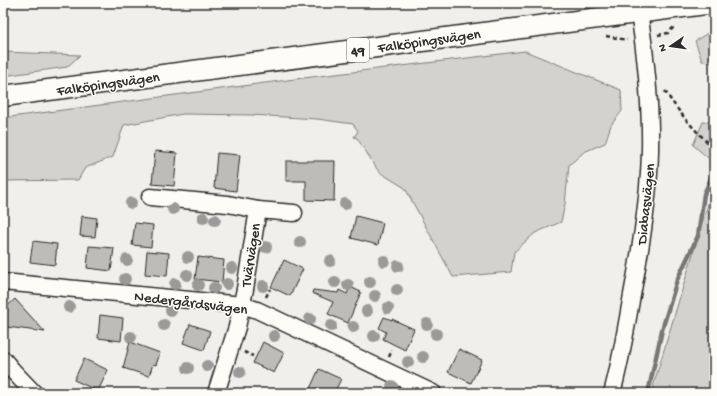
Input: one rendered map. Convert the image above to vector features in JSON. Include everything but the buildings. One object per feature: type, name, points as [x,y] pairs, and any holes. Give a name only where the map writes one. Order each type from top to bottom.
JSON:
[{"type":"main road","name":"Falköpingsvägen","points":[[3,96],[713,3]]},
{"type":"street","name":"Diabasvägen","points":[[612,393],[620,362],[640,256],[650,151],[648,92],[639,12]]},
{"type":"street","name":"Tvärvägen","points":[[150,197],[228,204],[258,210],[294,214]]},
{"type":"street","name":"Tvärvägen","points":[[216,393],[237,327],[258,210]]},
{"type":"street","name":"Nedergårdsvägen","points":[[3,282],[242,305],[257,310],[433,393]]},
{"type":"street","points":[[3,359],[34,393]]},
{"type":"path","points":[[648,92],[664,91],[678,111],[698,134],[714,148]]},
{"type":"shaded area","points":[[714,29],[714,63],[702,61],[695,41]]},
{"type":"shaded area","points":[[525,51],[621,90],[622,111],[611,125],[605,143],[584,152],[569,165],[565,204],[561,222],[535,233],[514,252],[511,272],[453,277],[405,188],[379,172],[357,138],[354,137],[358,131],[353,124],[317,119],[252,115],[183,114],[124,125],[113,157],[85,168],[78,180],[3,181],[3,118],[295,79]]},
{"type":"shaded area","points":[[3,52],[80,55],[67,67],[3,76]]},
{"type":"shaded area","points":[[703,122],[714,122],[714,163],[693,145]]},
{"type":"shaded area","points":[[714,184],[714,393],[653,393],[654,383]]},
{"type":"waterway","points":[[648,393],[662,330],[677,280],[698,236],[704,194],[714,172]]}]
